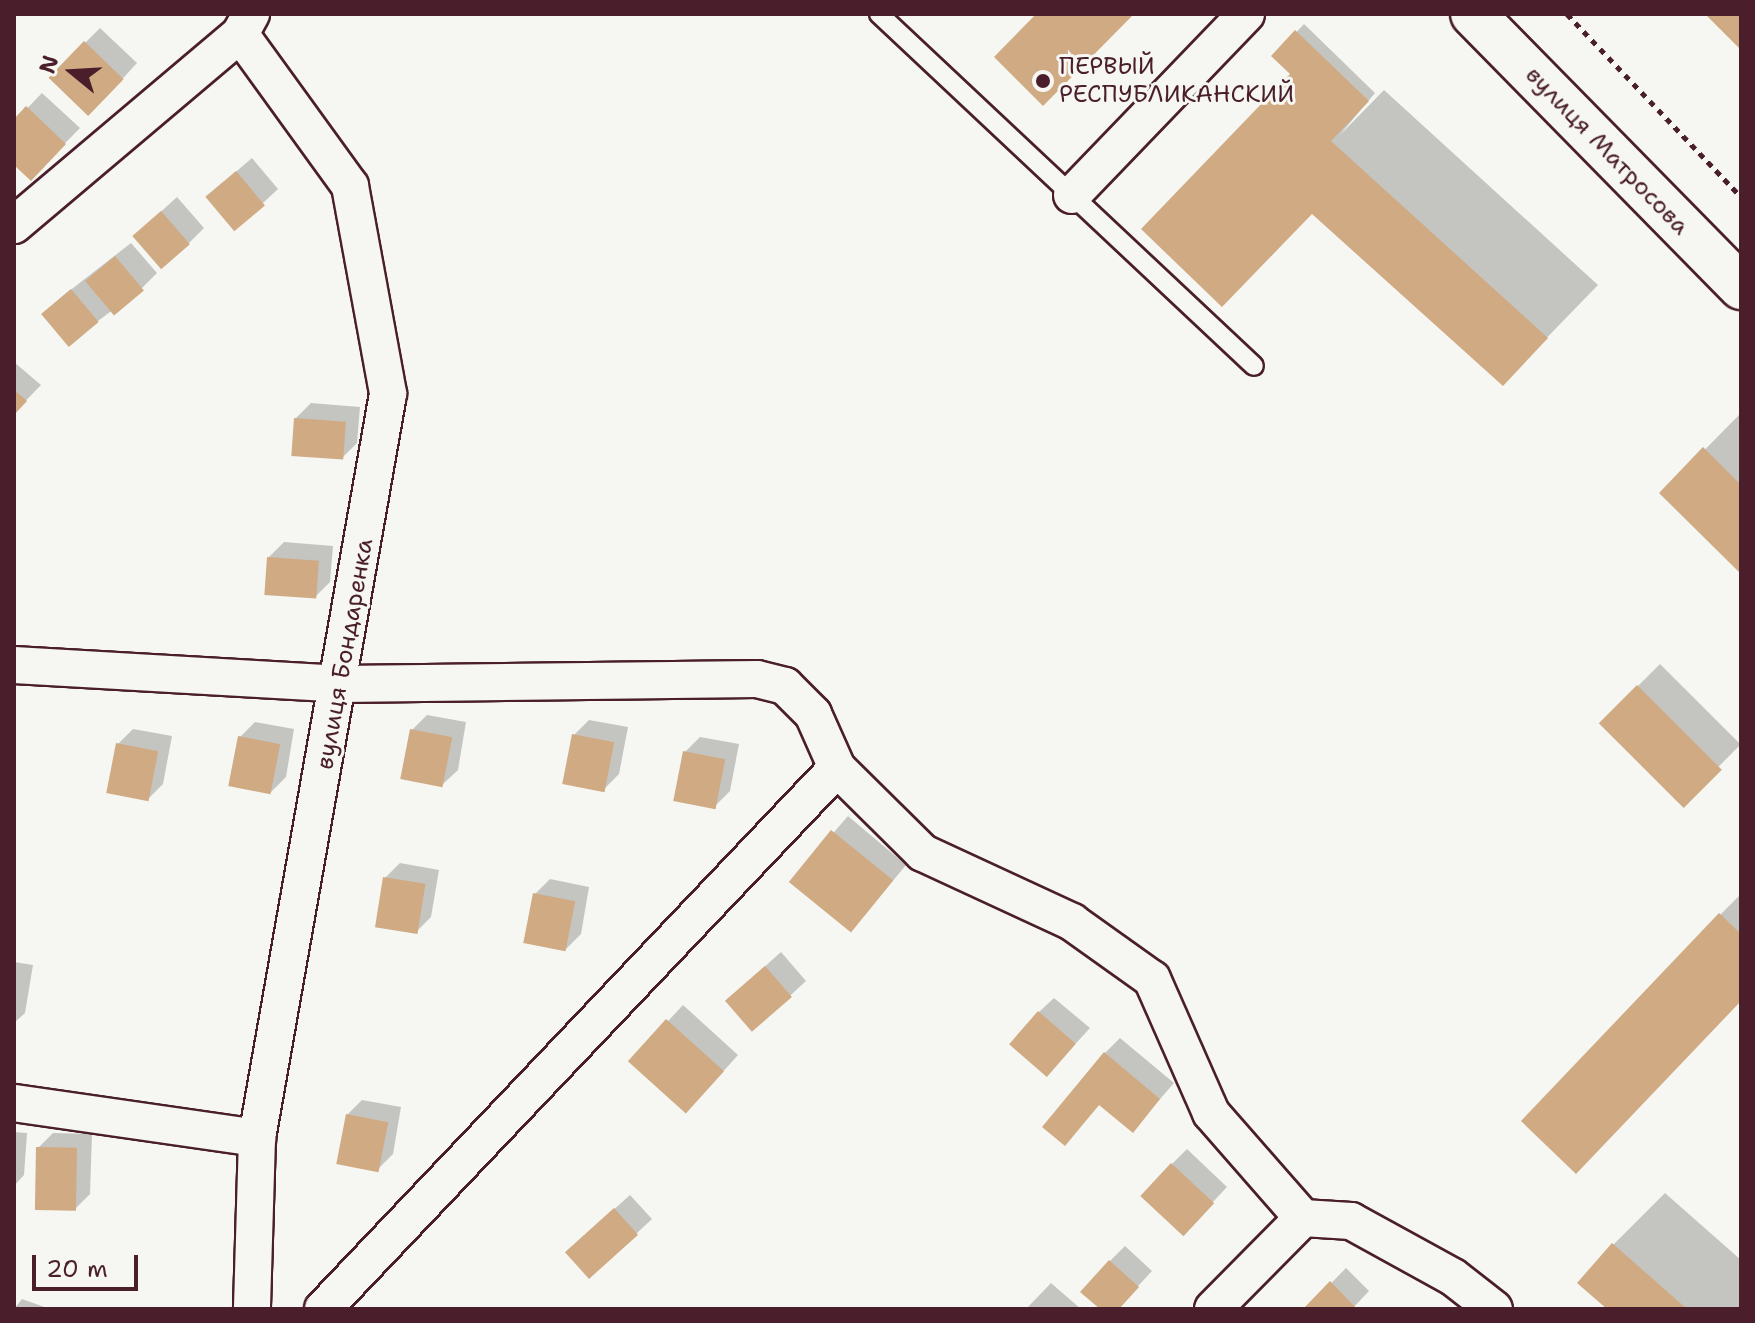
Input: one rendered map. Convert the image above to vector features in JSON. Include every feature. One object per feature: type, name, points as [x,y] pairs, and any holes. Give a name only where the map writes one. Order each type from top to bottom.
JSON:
[{"type":"street","points":[[1072,195],[1246,14]]},
{"type":"street","name":"вулиця Матросова","points":[[1474,14],[1741,287]]},
{"type":"street","points":[[14,225],[246,24]]},
{"type":"street","name":"вулиця Бондаренка","points":[[246,24],[350,186],[388,394],[341,684],[257,1138],[252,1309]]},
{"type":"street","points":[[14,665],[341,684],[757,679],[785,686],[813,714],[837,768],[923,853],[1072,922],[1152,979],[1211,1113],[1303,1218],[1351,1221],[1453,1277],[1494,1309]]},
{"type":"street","points":[[323,1309],[837,768]]},
{"type":"street","points":[[14,1103],[257,1138]]},
{"type":"street","points":[[1213,1309],[1303,1218]]},
{"type":"lane","points":[[879,14],[1254,366]]},
{"type":"path","points":[[1567,14],[1741,197]]},
{"type":"building","name":"ПЕРВЫЙ РЕСПУБЛИКАНСКИЙ","points":[[1036,14],[1134,14],[1043,106],[994,57]]},
{"type":"building","points":[[1705,14],[1741,14],[1741,50]]},
{"type":"building","points":[[1295,30],[1369,101],[1331,141],[1548,338],[1503,386],[1312,214],[1222,307],[1141,229],[1290,74],[1271,56]]},
{"type":"building","points":[[84,41],[124,79],[88,116],[49,78]]},
{"type":"building","points":[[26,106],[66,144],[31,181],[14,165],[14,119]]},
{"type":"building","points":[[236,171],[265,205],[234,231],[205,197]]},
{"type":"building","points":[[161,211],[190,244],[161,269],[132,236]]},
{"type":"building","points":[[115,256],[144,290],[114,316],[85,281]]},
{"type":"building","points":[[71,289],[99,322],[69,347],[41,314]]},
{"type":"building","points":[[14,390],[27,401],[14,415]]},
{"type":"building","points":[[294,418],[346,422],[343,460],[291,456]]},
{"type":"building","points":[[1703,447],[1741,485],[1741,574],[1659,493]]},
{"type":"building","points":[[267,557],[319,561],[316,599],[264,595]]},
{"type":"building","points":[[1637,685],[1722,770],[1684,808],[1599,723]]},
{"type":"building","points":[[410,729],[452,737],[442,787],[400,779]]},
{"type":"building","points":[[572,734],[614,742],[604,792],[562,784]]},
{"type":"building","points":[[238,736],[280,744],[270,794],[228,786]]},
{"type":"building","points":[[116,743],[158,751],[148,801],[106,793]]},
{"type":"building","points":[[683,751],[725,759],[715,809],[673,801]]},
{"type":"building","points":[[831,830],[893,880],[851,932],[789,882]]},
{"type":"building","points":[[383,877],[425,884],[417,934],[375,927]]},
{"type":"building","points":[[533,893],[575,901],[565,951],[523,943]]},
{"type":"building","points":[[1719,913],[1741,934],[1741,1001],[1576,1174],[1521,1121]]},
{"type":"building","points":[[765,966],[792,997],[752,1032],[725,1001]]},
{"type":"building","points":[[1038,1011],[1076,1044],[1047,1077],[1009,1044]]},
{"type":"building","points":[[666,1019],[724,1071],[686,1114],[628,1061]]},
{"type":"building","points":[[1104,1052],[1160,1099],[1133,1133],[1099,1105],[1065,1146],[1042,1127]]},
{"type":"building","points":[[346,1114],[388,1122],[378,1172],[336,1164]]},
{"type":"building","points":[[36,1147],[77,1148],[76,1211],[35,1210]]},
{"type":"building","points":[[1171,1163],[1214,1203],[1183,1236],[1140,1196]]},
{"type":"building","points":[[614,1208],[638,1235],[589,1279],[565,1252]]},
{"type":"building","points":[[1612,1243],[1687,1309],[1607,1309],[1577,1283]]},
{"type":"building","points":[[1109,1260],[1139,1287],[1119,1309],[1100,1309],[1080,1292]]},
{"type":"building","points":[[1330,1281],[1357,1309],[1303,1309]]},
{"type":"place","name":"ПЕРВЫЙ РЕСПУБЛИКАНСКИЙ","points":[[1043,81]]}]
